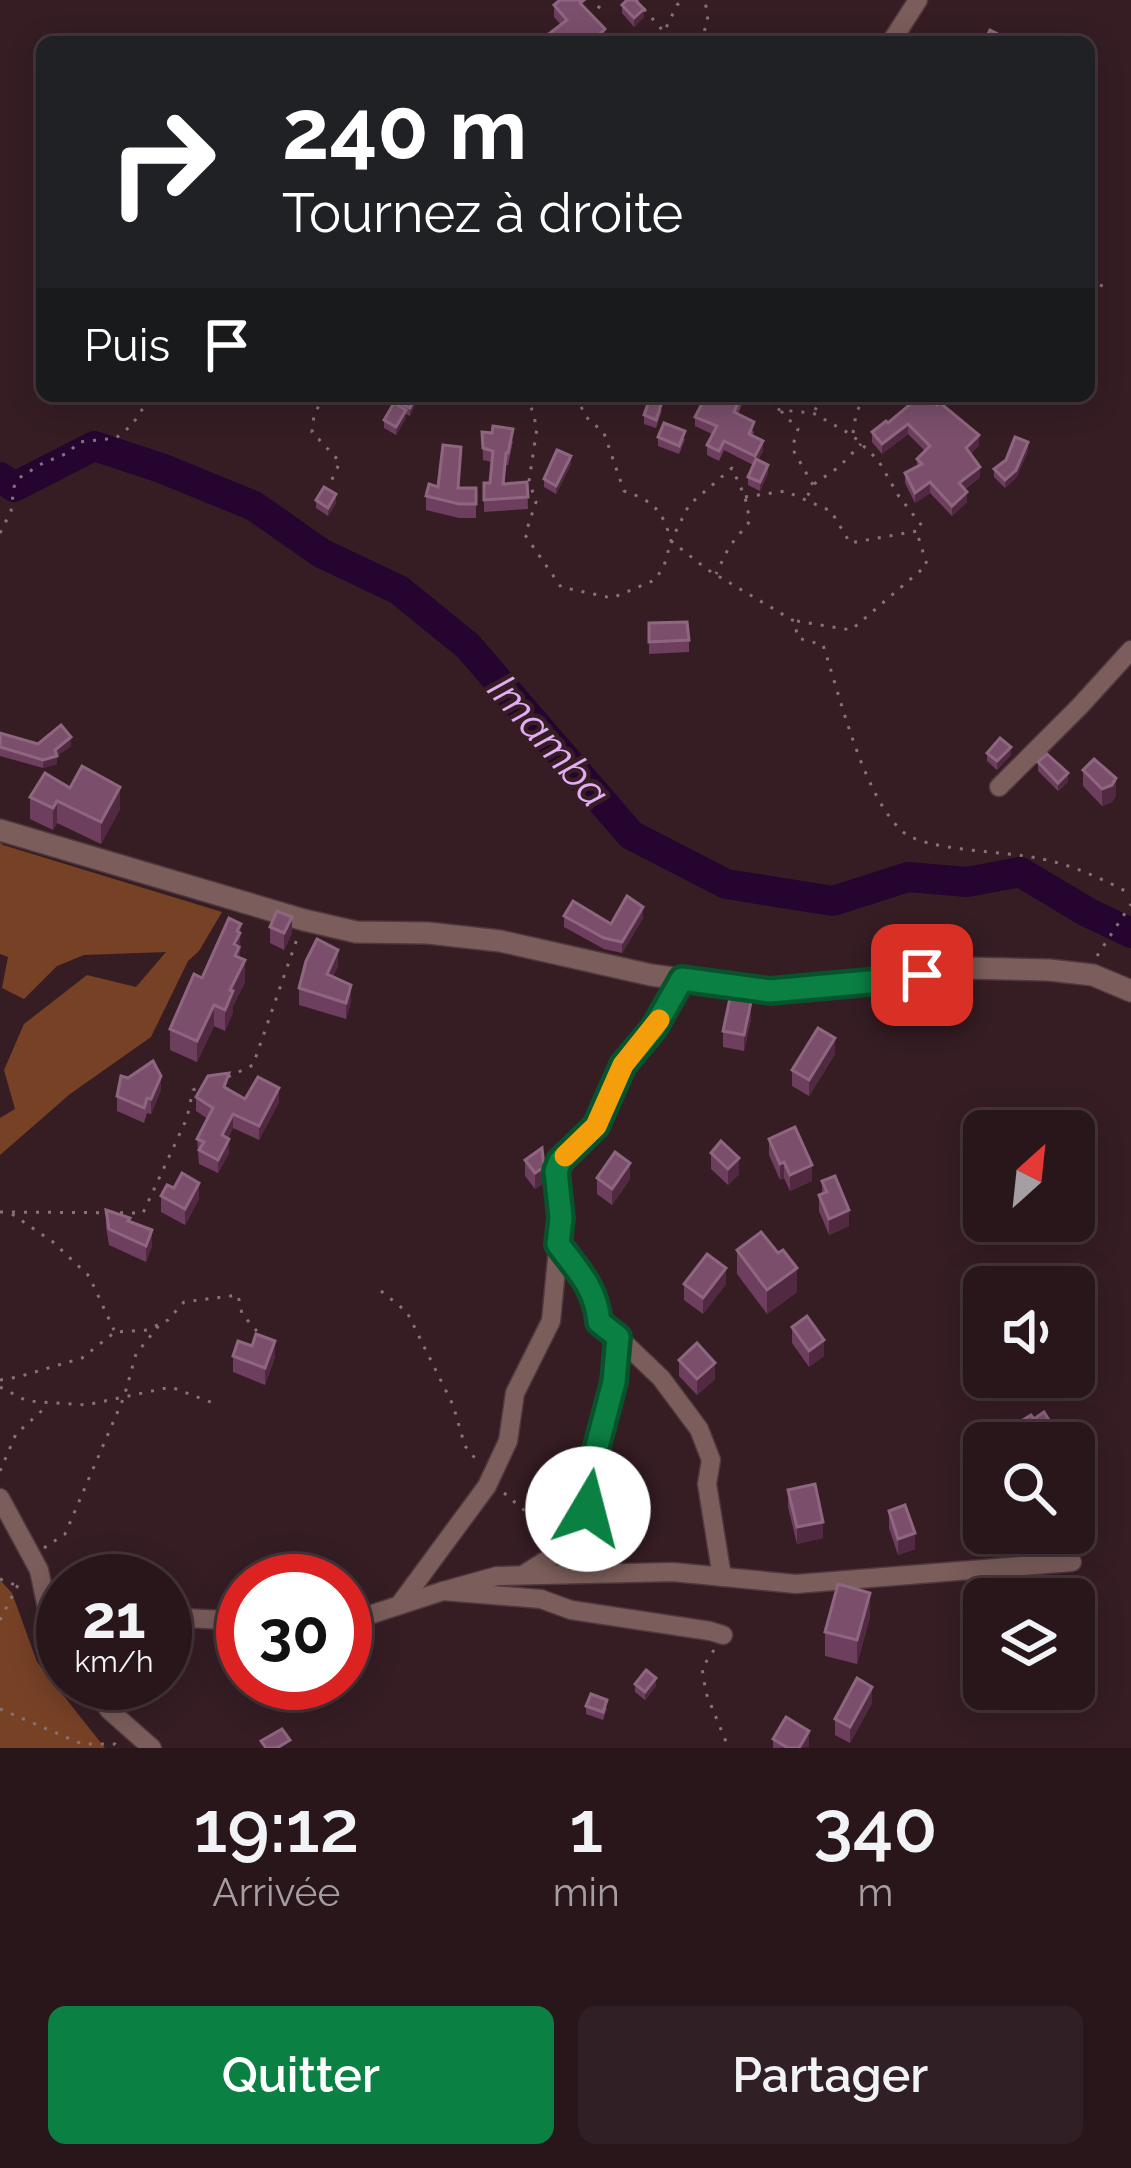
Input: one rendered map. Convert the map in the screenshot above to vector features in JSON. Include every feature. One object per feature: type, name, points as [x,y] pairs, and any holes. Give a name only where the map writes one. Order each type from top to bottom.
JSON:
[{"type":"street","points":[[895,36],[919,0]]},
{"type":"street","points":[[1000,787],[1131,650]]},
{"type":"street","points":[[0,830],[356,932],[500,941],[651,975],[770,991],[965,968],[1048,970],[1093,975],[1131,991]]},
{"type":"street","points":[[400,1604],[491,1477],[508,1441],[515,1393],[551,1321],[561,1218],[556,1171],[560,1161],[596,1126],[623,1065],[654,1028],[682,979]]},
{"type":"street","points":[[558,1244],[588,1283],[597,1301],[599,1322],[662,1378],[699,1429],[711,1460],[707,1484],[722,1576]]},
{"type":"street","points":[[522,1576],[561,1551],[588,1509],[586,1488],[614,1382],[618,1337]]},
{"type":"street","points":[[0,1498],[36,1567]]},
{"type":"street","points":[[372,1614],[497,1576],[673,1572],[796,1584],[1072,1562]]},
{"type":"street","points":[[443,1591],[541,1599],[571,1610],[723,1635]]},
{"type":"street","points":[[109,1710],[152,1748]]},
{"type":"path","points":[[588,22],[604,0]]},
{"type":"path","points":[[636,0],[664,32]]},
{"type":"path","points":[[661,36],[683,0]]},
{"type":"path","points":[[702,36],[707,21],[705,0]]},
{"type":"path","points":[[1095,283],[1108,289]]},
{"type":"path","points":[[0,533],[19,478],[68,453],[79,442],[116,438],[145,405],[154,402]]},
{"type":"path","points":[[321,402],[312,432],[340,462],[329,486]]},
{"type":"path","points":[[530,402],[537,428],[529,481],[536,502],[525,535],[561,587],[611,598],[655,580],[688,505],[732,468],[750,520],[729,547],[716,575]]},
{"type":"path","points":[[579,402],[586,417],[604,433],[624,491],[664,515],[671,541],[716,575],[794,621],[851,630],[928,566],[916,531]]},
{"type":"path","points":[[766,402],[798,429],[792,448],[813,485]]},
{"type":"path","points":[[813,412],[819,402]]},
{"type":"path","points":[[852,435],[861,402]]},
{"type":"path","points":[[745,497],[784,491],[831,512],[850,543],[922,526],[878,460],[852,435],[813,412],[780,410]]},
{"type":"path","points":[[805,502],[813,485],[861,444]]},
{"type":"path","points":[[794,621],[798,638],[824,645],[862,763],[903,833],[926,844],[1037,858],[1080,869],[1131,894]]},
{"type":"path","points":[[1097,957],[1131,904]]},
{"type":"path","points":[[224,1079],[253,1065],[304,920]]},
{"type":"path","points":[[0,1212],[143,1213],[187,1118],[193,1090],[209,1084]]},
{"type":"path","points":[[10,1213],[53,1242],[89,1276],[115,1332]]},
{"type":"path","points":[[381,1291],[407,1312],[454,1405],[465,1446],[511,1502],[566,1545]]},
{"type":"path","points":[[0,1380],[82,1358],[115,1332],[147,1330],[168,1320],[184,1302],[238,1295],[242,1314],[263,1338]]},
{"type":"path","points":[[0,1620],[17,1586],[65,1534],[124,1397],[136,1354],[160,1324]]},
{"type":"path","points":[[0,1387],[27,1401],[86,1405],[172,1387],[218,1405]]},
{"type":"path","points":[[0,1471],[16,1434],[50,1402]]},
{"type":"path","points":[[0,1579],[17,1586]]},
{"type":"path","points":[[723,1635],[702,1668],[706,1694],[727,1744],[724,1748]]},
{"type":"path","points":[[0,1709],[82,1744],[120,1748]]},
{"type":"shaded area","points":[[0,842],[222,912],[188,961],[151,1037],[70,1094],[0,1155],[0,1118],[15,1109],[4,1070],[24,1024],[87,975],[136,987],[166,952],[84,955],[57,966],[24,999],[2,988],[8,957],[0,954]]},
{"type":"shaded area","points":[[0,1580],[12,1593],[36,1659],[36,1710],[75,1710],[105,1748],[0,1748]]},
{"type":"building","points":[[560,0],[584,0],[580,3],[605,29],[597,36],[546,36],[567,20],[554,5]]},
{"type":"building","points":[[635,0],[644,9],[634,18],[622,5]]},
{"type":"building","points":[[649,402],[662,402],[656,420],[644,415]]},
{"type":"building","points":[[703,402],[738,402],[734,412],[754,422],[749,434],[763,441],[755,456],[724,441],[719,451],[707,445],[717,426],[695,417]]},
{"type":"building","points":[[913,402],[939,402],[979,435],[966,448],[980,467],[959,483],[967,492],[952,506],[930,482],[915,493],[905,473],[922,464],[917,459],[930,446],[908,424],[882,444],[872,432]]},
{"type":"building","points":[[394,403],[406,410],[396,427],[384,420]]},
{"type":"building","points":[[664,423],[685,431],[679,446],[658,437]]},
{"type":"building","points":[[493,426],[513,429],[503,484],[527,482],[528,497],[484,500],[493,451],[483,448],[482,432],[492,433]]},
{"type":"building","points":[[1015,437],[1028,442],[1016,470],[1005,480],[994,469],[1006,460]]},
{"type":"building","points":[[443,445],[461,447],[458,488],[476,488],[476,504],[426,496],[429,484],[438,487]]},
{"type":"building","points":[[557,450],[571,456],[556,486],[544,479]]},
{"type":"building","points":[[756,459],[768,465],[760,482],[748,477]]},
{"type":"building","points":[[324,487],[336,494],[328,508],[316,500]]},
{"type":"building","points":[[687,622],[689,640],[649,642],[649,623]]},
{"type":"building","points":[[61,725],[71,737],[55,750],[57,756],[43,760],[0,747],[0,733],[38,744]]},
{"type":"building","points":[[1000,738],[1011,747],[997,761],[987,753]]},
{"type":"building","points":[[1047,754],[1068,773],[1058,783],[1038,762]]},
{"type":"building","points":[[1094,759],[1116,778],[1112,785],[1102,789],[1083,770]]},
{"type":"building","points":[[82,766],[120,787],[101,822],[57,801],[53,808],[30,797],[45,773],[70,788]]},
{"type":"building","points":[[627,896],[643,907],[622,942],[604,938],[564,916],[573,901],[611,924]]},
{"type":"building","points":[[277,911],[292,917],[284,933],[270,927]]},
{"type":"building","points":[[229,918],[241,924],[235,956],[245,960],[225,1010],[214,1005],[197,1041],[170,1029],[194,974],[202,978]]},
{"type":"building","points":[[317,939],[338,950],[327,974],[351,985],[346,1003],[299,988]]},
{"type":"building","points":[[730,998],[751,1002],[744,1035],[723,1031]]},
{"type":"building","points":[[818,1028],[835,1038],[809,1080],[792,1070]]},
{"type":"building","points":[[153,1061],[161,1076],[144,1108],[117,1096],[121,1076],[128,1078]]},
{"type":"building","points":[[229,1073],[224,1087],[245,1099],[258,1077],[279,1088],[259,1126],[233,1114],[222,1135],[229,1139],[218,1160],[199,1150],[204,1142],[197,1139],[213,1108],[196,1097],[208,1076]]},
{"type":"building","points":[[795,1127],[812,1165],[790,1175],[769,1139]]},
{"type":"building","points":[[721,1141],[739,1158],[728,1169],[711,1153]]},
{"type":"building","points":[[542,1148],[544,1167],[535,1173],[525,1160]]},
{"type":"building","points":[[615,1152],[630,1163],[612,1189],[597,1178]]},
{"type":"building","points":[[182,1173],[199,1183],[185,1209],[161,1196],[167,1185],[174,1188]]},
{"type":"building","points":[[835,1176],[849,1210],[829,1219],[819,1195],[827,1192],[822,1181]]},
{"type":"building","points":[[106,1210],[152,1230],[146,1246],[109,1229]]},
{"type":"building","points":[[761,1232],[797,1268],[767,1290],[737,1250]]},
{"type":"building","points":[[707,1254],[726,1268],[703,1298],[684,1284]]},
{"type":"building","points":[[807,1316],[824,1340],[809,1351],[792,1327]]},
{"type":"building","points":[[256,1334],[275,1341],[265,1368],[233,1356],[238,1341],[252,1346]]},
{"type":"building","points":[[697,1343],[715,1363],[697,1379],[679,1360]]},
{"type":"building","points":[[1044,1412],[1050,1422],[1020,1422],[1031,1415],[1034,1419]]},
{"type":"building","points":[[815,1484],[823,1522],[797,1527],[788,1490]]},
{"type":"building","points":[[905,1505],[915,1533],[898,1539],[889,1511]]},
{"type":"building","points":[[838,1584],[870,1593],[857,1640],[825,1632]]},
{"type":"building","points":[[646,1670],[656,1678],[645,1692],[635,1684]]},
{"type":"building","points":[[857,1678],[872,1687],[850,1727],[835,1719]]},
{"type":"building","points":[[591,1694],[607,1700],[603,1712],[586,1706]]},
{"type":"building","points":[[786,1717],[809,1731],[799,1748],[773,1739]]},
{"type":"building","points":[[282,1729],[290,1740],[266,1748],[261,1741]]},
{"type":"waterway","name":"Imamba","points":[[0,477],[14,487],[94,446],[254,506],[321,553],[399,590],[468,646],[631,835],[726,884],[833,901],[908,877],[967,882],[1020,872],[1131,933]]},
{"type":"slow traffic","points":[[565,1156],[596,1126],[623,1065],[659,1020]]},
{"type":"route","points":[[588,1509],[586,1488],[614,1382],[618,1337],[599,1322],[597,1301],[588,1283],[558,1244],[561,1218],[556,1171],[560,1161],[596,1126],[623,1065],[654,1028],[682,979],[770,991],[922,975]]}]
